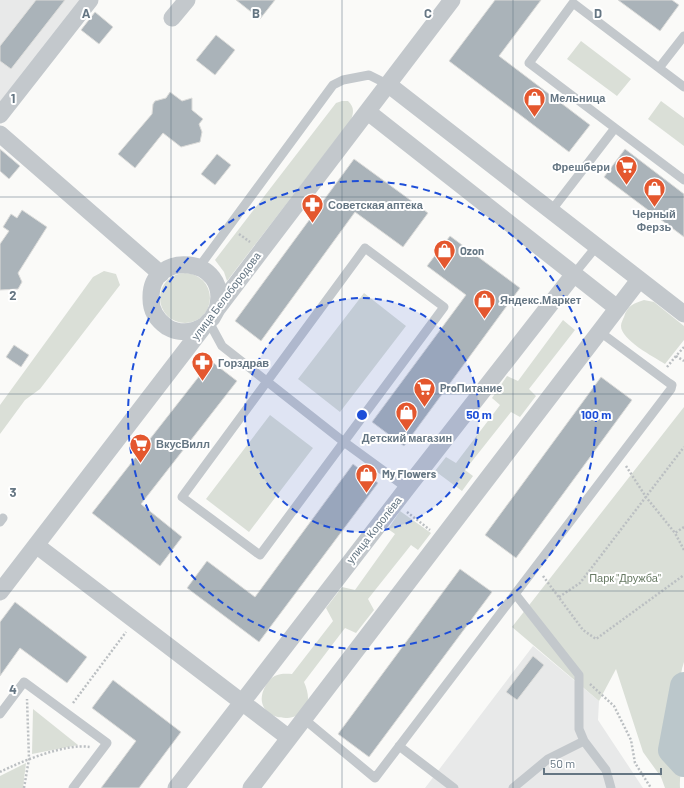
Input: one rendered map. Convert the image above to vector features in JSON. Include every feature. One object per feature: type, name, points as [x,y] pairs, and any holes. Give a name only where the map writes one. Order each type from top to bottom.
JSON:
[{"type":"street","points":[[0,115],[90,0]]},
{"type":"street","points":[[172,18],[187,0]]},
{"type":"street","name":"улица Белобородова","points":[[0,592],[389,85],[452,0]]},
{"type":"street","points":[[389,85],[684,314]]},
{"type":"street","points":[[368,112],[617,308]]},
{"type":"street","points":[[0,134],[161,274]]},
{"type":"street","points":[[182,264],[199,267],[212,277],[217,287],[219,298],[210,319],[188,332],[176,331],[166,326],[157,318],[152,307],[151,295],[154,283],[161,274],[170,267],[182,264]]},
{"type":"street","name":"улица Королёва","points":[[176,788],[395,503],[574,274]]},
{"type":"street","points":[[251,788],[639,280]]},
{"type":"street","points":[[36,546],[289,738]]},
{"type":"lane","points":[[684,87],[573,3],[529,63],[684,180]]},
{"type":"lane","points":[[660,68],[684,36]]},
{"type":"lane","points":[[199,267],[333,85],[343,80],[369,75],[389,85]]},
{"type":"lane","points":[[551,211],[615,128]]},
{"type":"lane","points":[[574,274],[596,247]]},
{"type":"lane","points":[[365,248],[444,307],[260,555],[182,496],[267,381],[365,248]]},
{"type":"lane","points":[[210,319],[222,346],[344,442],[407,488]]},
{"type":"lane","points":[[304,719],[375,778],[516,595],[672,390],[672,385],[600,332]]},
{"type":"lane","points":[[516,595],[579,675],[580,728],[584,741],[606,770],[611,788]]},
{"type":"lane","points":[[0,714],[24,682],[107,743],[72,788]]},
{"type":"lane","points":[[513,788],[548,759],[584,741]]},
{"type":"lane","points":[[399,746],[454,788]]},
{"type":"path","points":[[684,347],[676,356],[684,361]]},
{"type":"path","points":[[559,597],[580,583],[684,447]]},
{"type":"path","points":[[620,457],[646,497],[675,533],[684,550]]},
{"type":"path","points":[[395,503],[441,539]]},
{"type":"path","points":[[675,533],[684,527]]},
{"type":"path","points":[[536,567],[583,630],[596,639],[684,575]]},
{"type":"path","points":[[66,712],[134,620]]},
{"type":"path","points":[[23,684],[26,693],[28,714],[29,759],[24,788]]},
{"type":"path","points":[[603,695],[614,706],[631,740],[635,763],[651,788]]},
{"type":"path","points":[[0,772],[29,759],[81,747],[102,749]]},
{"type":"shaded area","points":[[0,0],[81,0],[0,102]]},
{"type":"shaded area","points":[[533,646],[599,701],[598,720],[643,788],[425,788]]},
{"type":"green space","points":[[581,41],[631,79],[617,96],[567,59]]},
{"type":"green space","points":[[348,101],[352,107],[353,112],[351,120],[227,281],[224,272],[215,260],[336,103]]},
{"type":"green space","points":[[661,101],[684,118],[684,146],[648,119]]},
{"type":"green space","points":[[104,271],[116,274],[120,285],[40,389],[25,400],[0,434],[0,405],[93,277]]},
{"type":"green space","points":[[185,273],[194,275],[203,280],[208,289],[210,298],[208,307],[203,316],[194,321],[185,323],[176,321],[167,316],[162,307],[160,298],[162,289],[167,280],[176,275]]},
{"type":"green space","points":[[364,293],[406,326],[340,412],[298,379]]},
{"type":"green space","points":[[644,300],[654,302],[684,326],[684,340],[665,364],[639,348],[626,337],[622,331],[621,324],[627,310],[634,304]]},
{"type":"green space","points":[[563,320],[575,330],[529,389],[536,396],[520,417],[511,412],[465,470],[473,476],[462,491],[435,471],[446,457],[456,463],[500,405],[492,398],[507,376],[518,381]]},
{"type":"green space","name":"Парк \"Дружба\"","points":[[684,407],[684,662],[681,672],[680,692],[684,751],[680,788],[665,788],[661,777],[643,752],[616,669],[599,701],[512,627]]},
{"type":"green space","points":[[270,415],[313,448],[249,532],[206,499]]},
{"type":"green space","points":[[400,511],[431,533],[418,550],[411,545],[368,599],[374,610],[356,633],[345,628],[304,682],[308,698],[304,710],[296,716],[285,718],[274,716],[265,709],[262,699],[268,681],[277,675],[292,674],[333,621],[326,608],[342,587],[355,590],[395,534],[388,529]]},
{"type":"green space","points":[[33,709],[78,745],[32,754]]},
{"type":"green space","points":[[26,763],[23,788],[0,788],[0,776]]},
{"type":"building","points":[[36,0],[65,0],[11,69],[0,61],[0,46]]},
{"type":"building","points":[[236,0],[275,0],[260,19]]},
{"type":"building","points":[[495,0],[541,0],[499,56],[590,125],[569,152],[449,61]]},
{"type":"building","points":[[618,0],[672,0],[679,5],[660,31]]},
{"type":"building","points":[[95,12],[113,27],[99,44],[81,30]]},
{"type":"building","points":[[216,35],[235,50],[215,75],[196,60]]},
{"type":"building","points":[[170,92],[182,101],[192,98],[192,110],[203,119],[199,124],[202,132],[200,142],[181,147],[163,133],[135,168],[118,154],[152,114],[153,104],[155,101],[166,98]]},
{"type":"building","points":[[0,149],[20,166],[9,179],[0,171]]},
{"type":"building","points":[[625,149],[684,194],[684,237],[604,177]]},
{"type":"building","points":[[217,154],[231,165],[215,185],[201,174]]},
{"type":"building","points":[[354,159],[428,213],[403,247],[355,212],[261,341],[235,321]]},
{"type":"building","points":[[22,210],[47,227],[18,273],[22,282],[18,289],[0,290],[0,244],[9,231],[3,227],[11,214],[17,218]]},
{"type":"building","points":[[450,236],[520,288],[404,446],[372,422],[466,295],[427,266]]},
{"type":"building","points":[[14,345],[29,355],[21,367],[6,357]]},
{"type":"building","points":[[211,361],[237,381],[141,504],[182,537],[160,566],[92,513]]},
{"type":"building","points":[[601,377],[632,400],[516,558],[485,535]]},
{"type":"building","points":[[353,464],[378,483],[259,642],[187,588],[207,561],[255,597]]},
{"type":"building","points":[[460,569],[492,592],[369,757],[338,734]]},
{"type":"building","points":[[15,602],[87,657],[67,683],[20,648],[0,676],[0,622]]},
{"type":"building","points":[[533,656],[544,665],[517,700],[506,692]]},
{"type":"building","points":[[113,680],[181,732],[139,788],[101,788],[136,741],[92,708]]},
{"type":"waterway","points":[[684,686],[672,750],[684,763]]},
{"type":"place","name":"Мельница","points":[[535,118]]},
{"type":"place","name":"Фрешбери","points":[[626,186]]},
{"type":"place","name":"Черный Ферзь","points":[[654,208]]},
{"type":"place","name":"Советская аптека","points":[[312,224]]},
{"type":"place","name":"Ozon","points":[[444,270]]},
{"type":"place","name":"Яндекс.Маркет","points":[[485,320]]},
{"type":"place","name":"Горздрав","points":[[202,382]]},
{"type":"place","name":"ProПитание","points":[[424,408]]},
{"type":"place","name":"Детский магазин","points":[[407,432]]},
{"type":"place","name":"ВкусВилл","points":[[140,464]]},
{"type":"place","name":"My Flowers","points":[[366,494]]}]
